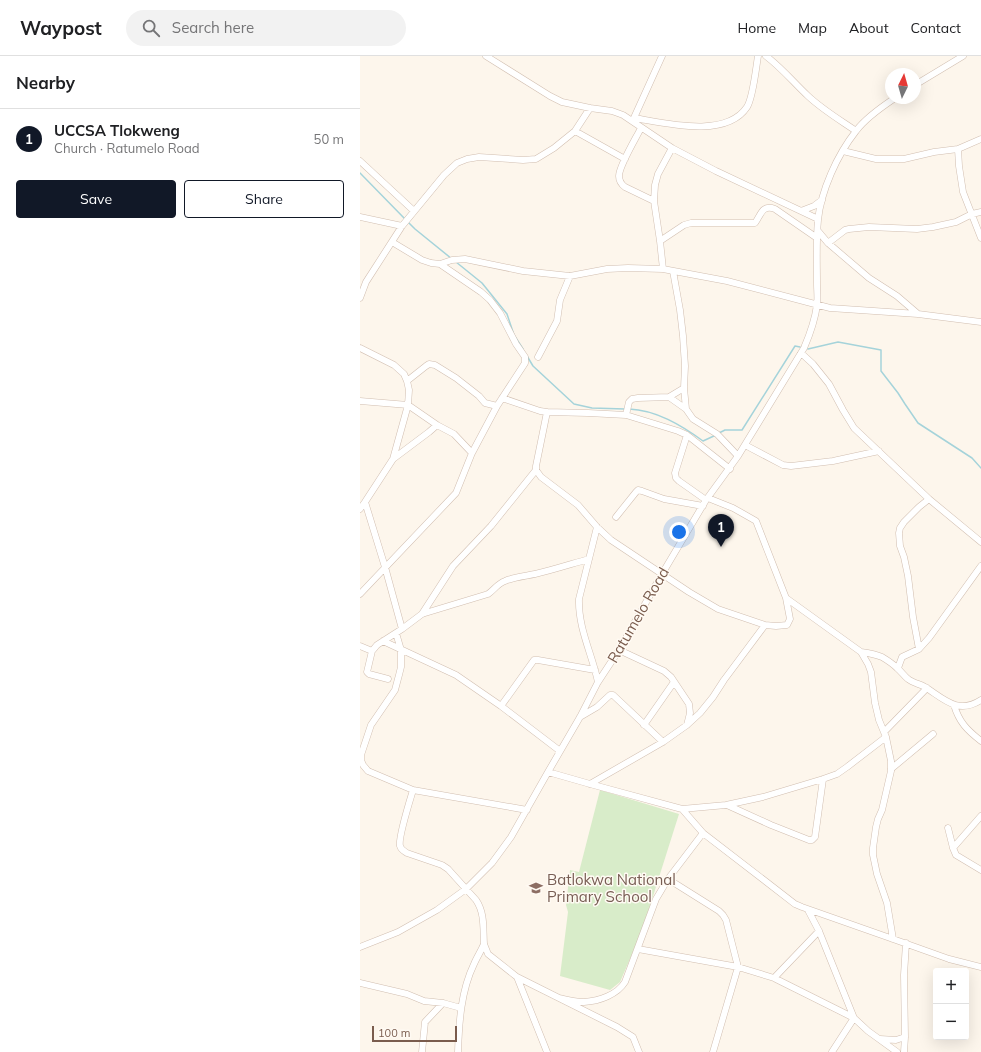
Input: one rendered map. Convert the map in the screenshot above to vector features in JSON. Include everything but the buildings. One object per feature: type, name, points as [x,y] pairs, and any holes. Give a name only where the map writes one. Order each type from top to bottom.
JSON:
[{"type":"street","points":[[486,56],[562,102],[590,108],[603,109],[623,115],[633,120],[641,128],[672,148],[818,219]]},
{"type":"street","points":[[633,120],[662,56]]},
{"type":"street","points":[[633,120],[704,126],[721,125],[733,120],[748,106],[758,56]]},
{"type":"street","points":[[766,56],[778,65],[809,97],[828,113],[856,131]]},
{"type":"street","points":[[921,81],[963,56]]},
{"type":"street","name":"Ratumelo Road","points":[[360,947],[398,932],[422,919],[466,889],[492,863],[511,837],[580,717],[598,682],[619,650],[705,501],[738,456],[801,353],[810,334],[817,304],[818,219],[826,185],[843,151],[856,131],[887,104]]},
{"type":"street","points":[[360,298],[366,282],[402,226],[444,175],[457,163],[473,157],[523,160],[536,159],[554,148],[575,131],[590,108]]},
{"type":"street","points":[[641,128],[619,173],[619,180],[625,187],[654,201]]},
{"type":"street","points":[[575,131],[625,159]]},
{"type":"street","points":[[843,151],[876,159],[904,159],[934,152],[958,149],[981,139]]},
{"type":"street","points":[[663,270],[654,201],[655,185],[658,174],[672,148]]},
{"type":"street","points":[[958,149],[959,166],[964,192],[981,238]]},
{"type":"street","points":[[360,161],[414,211]]},
{"type":"street","points":[[801,211],[814,206],[822,200]]},
{"type":"street","points":[[660,241],[690,222],[756,223],[763,210],[769,208],[775,209],[817,234],[852,265],[907,304],[918,314]]},
{"type":"street","points":[[828,243],[845,230],[849,229],[869,227],[917,229],[933,227],[956,222],[972,214],[981,212]]},
{"type":"street","points":[[360,217],[402,226]]},
{"type":"street","points":[[392,242],[422,260],[431,263],[440,264],[452,260],[465,259],[523,271],[570,276],[607,269],[628,268],[673,271],[727,281],[834,308],[918,314],[981,322]]},
{"type":"street","points":[[360,594],[456,493],[472,453],[497,406],[525,361],[525,357],[516,344],[500,313],[490,300],[481,292],[440,264]]},
{"type":"street","points":[[673,271],[684,336],[684,388],[686,408]]},
{"type":"street","points":[[538,357],[557,321],[560,300],[570,276]]},
{"type":"street","points":[[360,348],[394,365],[404,374],[408,381],[410,390],[408,404],[393,459],[360,509]]},
{"type":"street","points":[[801,353],[813,364],[829,384],[854,428],[929,499],[981,542]]},
{"type":"street","points":[[408,381],[429,364],[435,365],[456,378],[479,396],[485,403],[497,406]]},
{"type":"street","points":[[626,415],[629,402],[632,399],[669,397],[684,388]]},
{"type":"street","points":[[669,397],[686,408],[693,419],[717,434],[738,456]]},
{"type":"street","points":[[502,398],[547,412],[626,415],[687,435],[730,468]]},
{"type":"street","points":[[360,401],[408,404],[454,434],[472,453]]},
{"type":"street","points":[[422,614],[453,566],[491,526],[536,470],[547,412]]},
{"type":"street","points":[[393,459],[429,432],[437,424]]},
{"type":"street","points":[[687,435],[675,473],[676,478],[705,501]]},
{"type":"street","points":[[745,445],[783,465],[791,466],[833,461],[879,451]]},
{"type":"street","points":[[536,470],[541,477],[578,505],[597,527],[611,540],[689,592],[718,609],[765,625],[788,625],[790,619],[786,598],[756,521],[733,508],[705,501],[664,499],[638,490],[616,517]]},
{"type":"street","points":[[919,649],[908,576],[900,546],[899,533],[904,522],[929,499]]},
{"type":"street","points":[[366,502],[385,567],[399,631],[401,667],[400,675],[394,690],[371,725],[361,755],[363,765],[368,771],[413,790],[527,810]]},
{"type":"street","points":[[597,527],[579,599],[578,609],[598,682]]},
{"type":"street","points":[[388,678],[369,674],[367,672],[372,651],[383,641],[422,614],[488,594],[492,592],[497,585],[505,580],[536,574],[589,559]]},
{"type":"street","points":[[898,668],[902,657],[919,649],[929,638],[981,566]]},
{"type":"street","points":[[786,598],[861,652],[871,672],[879,720],[890,752],[891,769],[882,810],[876,827],[873,855],[877,874],[887,903],[893,939]]},
{"type":"street","points":[[590,784],[663,742],[687,725],[700,713],[713,697],[765,625]]},
{"type":"street","points":[[383,641],[456,674],[560,751]]},
{"type":"street","points":[[360,646],[372,651]]},
{"type":"street","points":[[619,650],[668,674],[689,704],[690,713],[687,725]]},
{"type":"street","points":[[861,652],[883,658],[898,668],[902,674],[910,680],[927,688],[954,705],[970,705],[981,700]]},
{"type":"street","points":[[501,706],[534,660],[595,670]]},
{"type":"street","points":[[644,724],[674,682]]},
{"type":"street","points":[[548,772],[682,809],[726,805],[763,797],[823,779],[842,771],[885,734],[927,688]]},
{"type":"street","points":[[580,717],[591,711],[611,694],[613,694],[663,742]]},
{"type":"street","points":[[954,705],[962,724],[970,733],[981,741]]},
{"type":"street","points":[[891,769],[933,734]]},
{"type":"street","points":[[726,805],[771,825],[812,840],[815,837],[823,779]]},
{"type":"street","points":[[413,790],[403,827],[400,848],[407,853],[442,864],[480,905],[483,917],[484,944],[488,954],[517,977],[630,1035],[634,1039],[639,1052]]},
{"type":"street","points":[[682,809],[703,833],[795,904],[808,910],[949,959],[981,967]]},
{"type":"street","points":[[953,848],[981,816]]},
{"type":"street","points":[[948,828],[956,855],[981,870]]},
{"type":"street","points":[[559,998],[583,1002],[605,997],[626,982],[656,899],[668,879],[703,833]]},
{"type":"street","points":[[668,879],[719,911],[726,920],[738,967],[713,1052]]},
{"type":"street","points":[[808,910],[819,931],[854,1018]]},
{"type":"street","points":[[774,978],[819,931]]},
{"type":"street","points":[[458,1052],[461,1008],[466,986],[474,964],[484,944]]},
{"type":"street","points":[[904,1052],[904,975],[906,944]]},
{"type":"street","points":[[638,949],[738,967],[774,978],[854,1018],[897,1052]]},
{"type":"street","points":[[517,977],[547,1052]]},
{"type":"street","points":[[360,982],[400,992],[424,1001],[443,1003],[461,1008]]},
{"type":"street","points":[[422,1052],[426,1022],[443,1003]]},
{"type":"street","points":[[832,1052],[854,1018]]},
{"type":"street","points":[[880,1039],[896,1040],[905,1037]]},
{"type":"green space","points":[[600,790],[679,814],[642,931],[620,982],[610,990],[560,976],[568,912],[566,905],[570,870],[579,872]]},
{"type":"waterway","points":[[360,173],[404,218]]},
{"type":"waterway","points":[[409,223],[452,259]]},
{"type":"waterway","points":[[456,262],[482,283],[507,314],[514,335],[523,349]]},
{"type":"waterway","points":[[808,349],[838,342],[881,350],[881,371],[918,423],[972,458],[981,468]]},
{"type":"waterway","points":[[719,433],[725,430],[742,430],[795,346],[800,347]]},
{"type":"waterway","points":[[527,356],[533,366],[574,404],[592,408],[625,409]]},
{"type":"waterway","points":[[629,409],[649,412],[668,419],[703,441],[716,435]]},
{"type":"place","name":"UCCSA Tlokweng","points":[[721,547]]},
{"type":"place","name":"Batlokwa National Primary School","points":[[536,888]]}]
